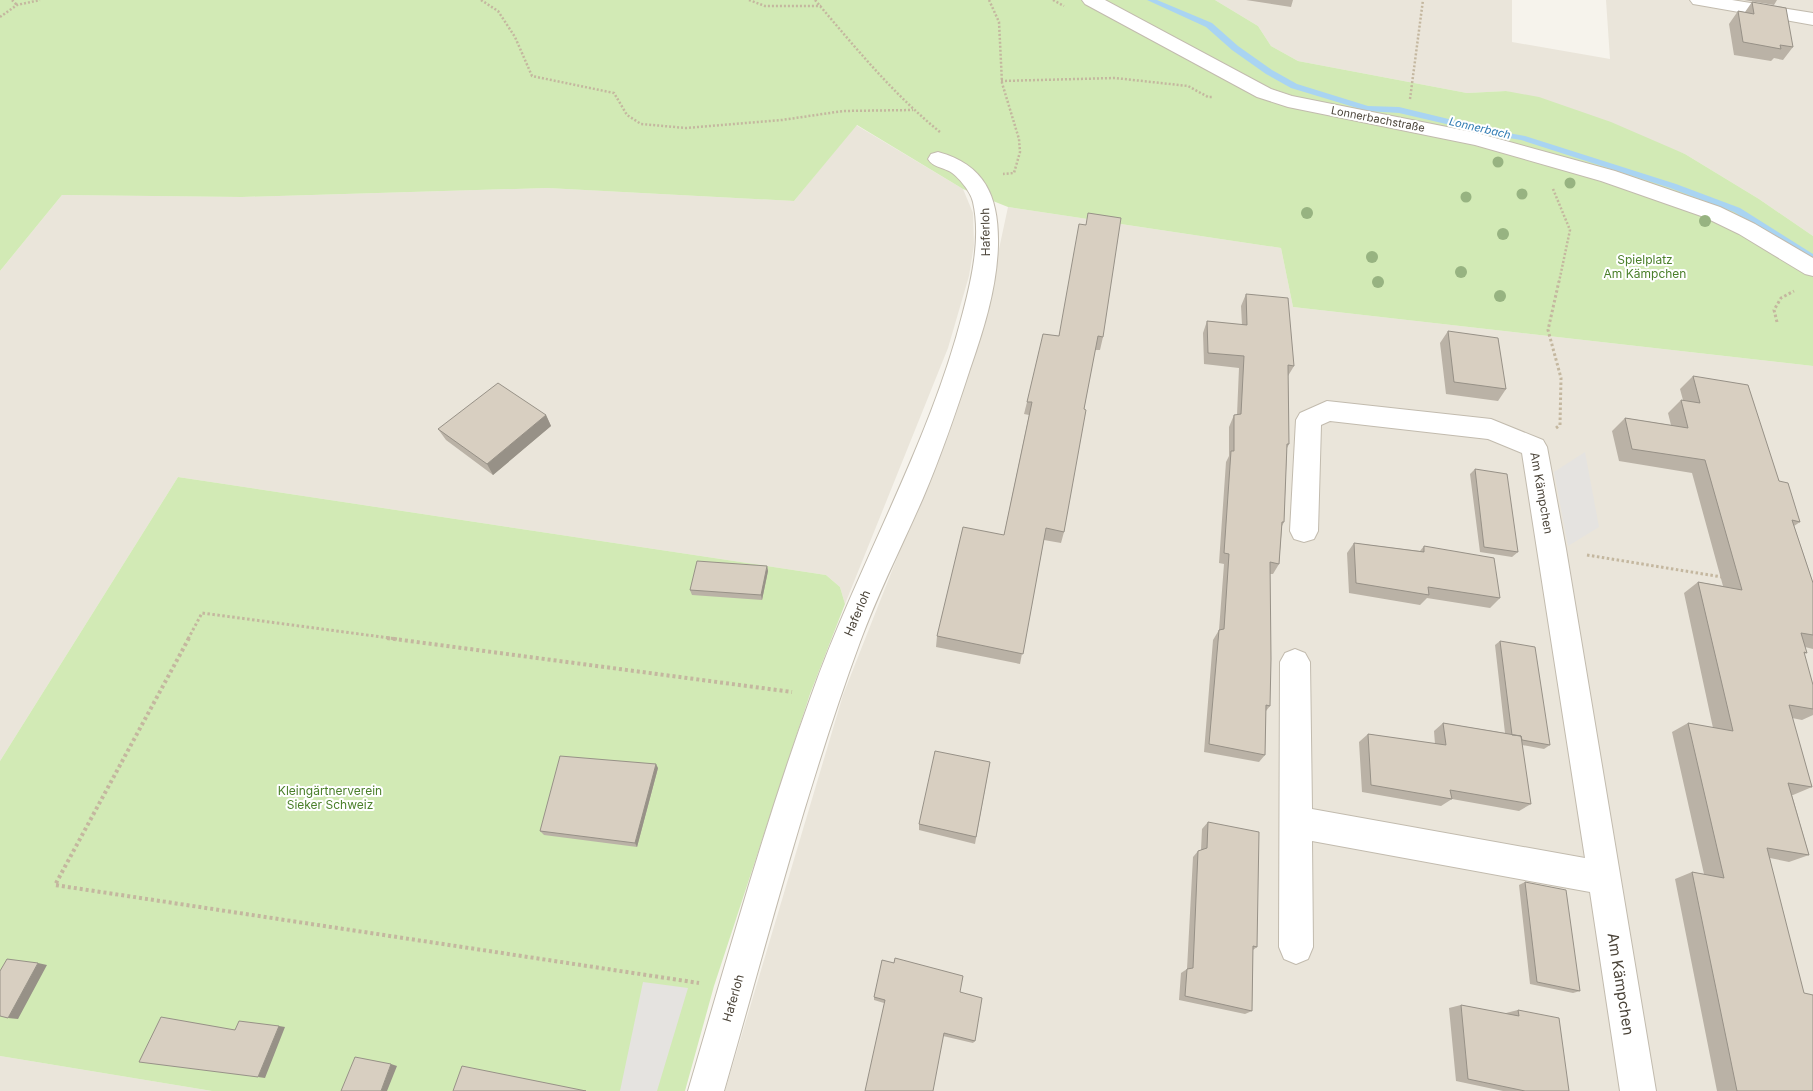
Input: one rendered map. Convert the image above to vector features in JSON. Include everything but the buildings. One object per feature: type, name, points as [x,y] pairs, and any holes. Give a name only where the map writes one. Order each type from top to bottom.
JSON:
[{"type":"street","name":"Lonnerbachstraße","points":[[1091,0],[1264,93],[1288,101],[1477,139],[1626,182],[1712,212],[1747,228],[1813,268]]},
{"type":"street","points":[[1699,0],[1813,19]]},
{"type":"street","name":"Haferloh","points":[[706,1091],[783,827],[825,698],[868,588],[918,477],[942,416],[968,340],[983,280],[987,244],[984,201],[976,186],[954,168]]},
{"type":"street","name":"Am Kämpchen","points":[[1304,532],[1309,420],[1327,411],[1491,429],[1534,446],[1638,1091]]},
{"type":"street","points":[[1295,662],[1296,947]]},
{"type":"street","points":[[1296,822],[1604,878]]},
{"type":"path","points":[[12,0],[17,5]]},
{"type":"path","points":[[0,17],[17,5],[40,0]]},
{"type":"path","points":[[481,0],[498,11],[515,37],[532,76],[614,93],[627,115],[640,124],[686,128],[782,120],[843,111],[913,110]]},
{"type":"path","points":[[749,0],[765,6],[821,6]]},
{"type":"path","points":[[815,0],[877,73],[913,110],[946,137],[954,168],[1014,173],[1020,147],[1001,81],[1000,47],[1002,27],[997,12],[989,0]]},
{"type":"path","points":[[1411,94],[1423,0]]},
{"type":"path","points":[[1001,81],[1115,78],[1188,86],[1208,97],[1217,98]]},
{"type":"path","points":[[1539,156],[1570,230],[1548,330],[1561,378],[1560,425]]},
{"type":"path","points":[[1778,322],[1774,310],[1781,298],[1800,287]]},
{"type":"path","points":[[1552,549],[1727,578]]},
{"type":"path","points":[[735,990],[55,885],[202,614],[800,693],[825,698]]},
{"type":"shaded area","points":[[1215,0],[1512,0],[1512,42],[1610,59],[1606,0],[1813,0],[1813,236],[1759,199],[1685,154],[1506,91],[1467,93],[1298,61],[1271,46],[1258,26]]},
{"type":"shaded area","points":[[856,125],[963,189],[973,213],[974,245],[969,276],[948,348],[845,604],[840,587],[826,575],[178,477],[0,761],[0,271],[62,195],[242,197],[547,188],[794,201]]},
{"type":"shaded area","points":[[1008,207],[1281,248],[1293,307],[1813,366],[1813,1091],[725,1091],[843,695],[923,492],[981,333]]},
{"type":"shaded area","points":[[1585,452],[1599,527],[1568,546],[1554,472]]},
{"type":"shaded area","points":[[643,982],[688,988],[657,1091],[620,1091]]},
{"type":"shaded area","points":[[0,1056],[212,1091],[0,1091]]},
{"type":"green space","name":"Spielplatz Am Kämpchen","points":[[0,0],[1215,0],[1258,26],[1271,46],[1298,61],[1467,93],[1506,91],[1539,97],[1611,122],[1685,154],[1759,199],[1813,236],[1813,366],[1293,307],[1281,248],[1008,207],[963,189],[857,125],[794,201],[547,188],[242,197],[62,195],[0,271]]},
{"type":"green space","name":"Kleingärtnerverein Sieker Schweiz","points":[[178,477],[826,575],[840,587],[845,604],[810,694],[714,986],[685,1091],[212,1091],[0,1056],[0,761]]},
{"type":"waterway","name":"Lonnerbach","points":[[1151,0],[1209,25],[1235,48],[1269,72],[1294,86],[1367,108],[1399,110],[1462,125],[1467,128],[1522,138],[1610,165],[1737,210],[1813,258]]}]
